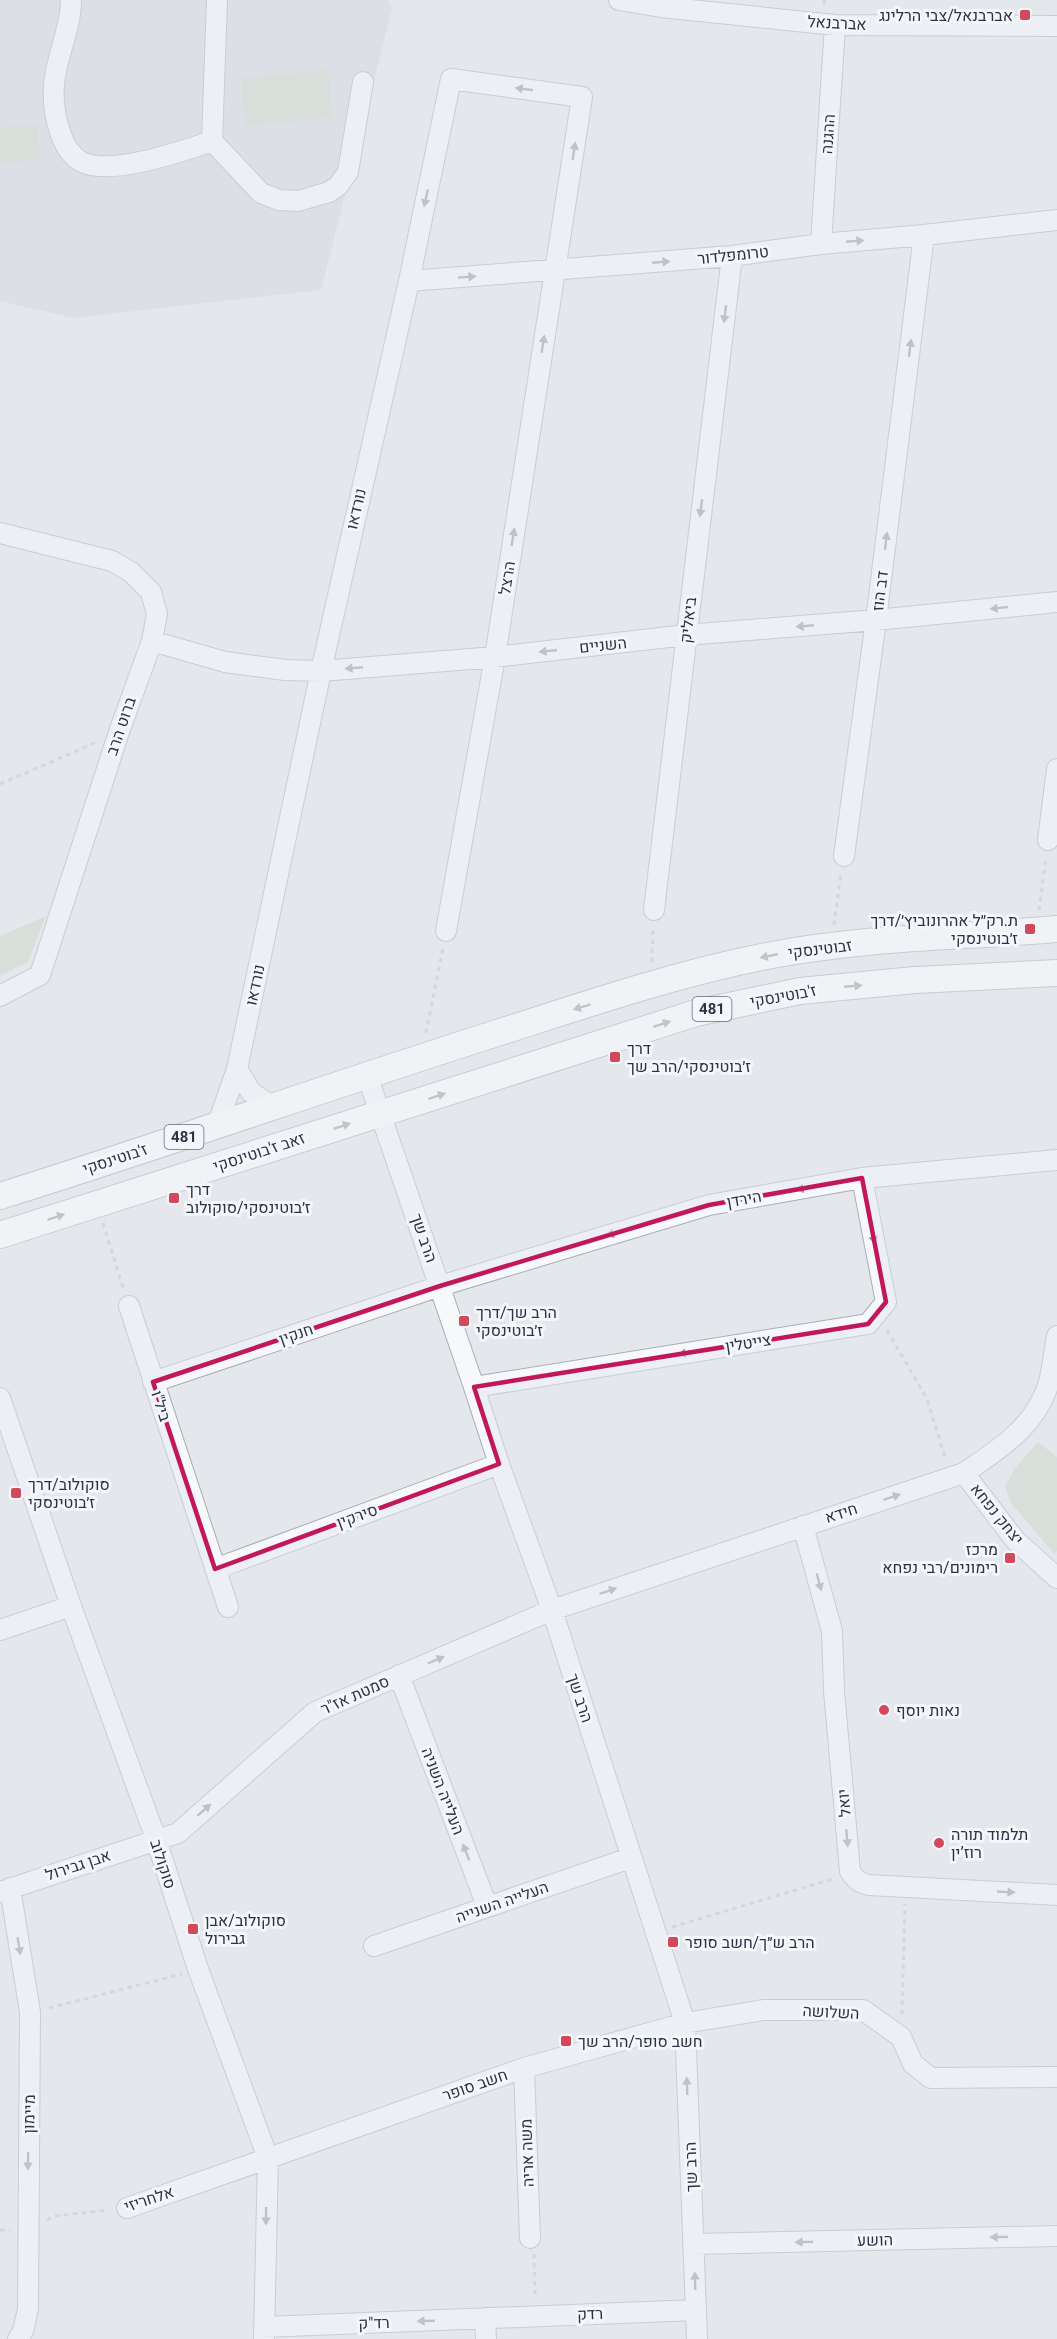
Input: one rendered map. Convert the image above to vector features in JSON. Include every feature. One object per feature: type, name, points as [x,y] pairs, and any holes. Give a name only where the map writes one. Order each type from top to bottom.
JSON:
[{"type":"main road","name":"זבוטינסקי","points":[[658,983],[709,968],[775,954],[916,938],[1047,930]]},
{"type":"main road","name":"ז'בוטינסקי","points":[[381,1114],[696,1013],[800,991],[915,980],[1057,973]]},
{"type":"main road","name":"481","points":[[367,1076],[658,983]]},
{"type":"main road","name":"ז'בוטינסקי","points":[[0,1196],[367,1076]]},
{"type":"main road","name":"זאב ז'בוטינסקי","points":[[0,1235],[381,1114]]},
{"type":"street","points":[[71,0],[54,86],[57,124],[68,151],[87,164],[110,165],[170,156],[212,141]]},
{"type":"street","points":[[217,0],[212,141],[261,193],[279,200],[298,201],[329,192],[338,186],[348,172],[363,82]]},
{"type":"street","name":"אברבנאל","points":[[619,0],[661,7],[835,25],[1057,27]]},
{"type":"street","name":"ההגנה","points":[[821,243],[835,25]]},
{"type":"street","name":"נורדאו","points":[[217,1126],[237,1069],[321,670],[452,79],[582,97]]},
{"type":"street","name":"הרצל","points":[[446,931],[495,657],[582,97]]},
{"type":"street","name":"טרומפלדור","points":[[409,281],[732,256],[821,243],[924,235],[1057,220]]},
{"type":"street","name":"דב הוז","points":[[844,856],[924,235]]},
{"type":"street","name":"ביאליק","points":[[654,910],[732,256]]},
{"type":"street","name":"ברוט הרב","points":[[0,533],[112,561],[131,572],[150,592],[157,614],[152,641],[119,732],[40,975],[0,996]]},
{"type":"street","name":"השניים","points":[[152,641],[225,662],[285,670],[321,670],[495,657],[686,635],[876,620],[1057,602]]},
{"type":"street","points":[[1048,840],[1057,769]]},
{"type":"street","points":[[237,1069],[242,1082],[251,1092],[273,1107]]},
{"type":"street","name":"הרב שך","points":[[367,1076],[499,1464],[552,1610],[685,2023],[697,2339]]},
{"type":"street","name":"הירדן","points":[[440,1286],[709,1205],[862,1178],[1057,1160]]},
{"type":"street","points":[[862,1178],[886,1302],[877,1313]]},
{"type":"street","name":"חנקין","points":[[153,1382],[440,1286]]},
{"type":"street","name":"ביל\"ו","points":[[129,1306],[228,1607]]},
{"type":"street","name":"צייטלין","points":[[474,1387],[868,1324],[877,1313]]},
{"type":"street","name":"חידא","points":[[552,1610],[958,1475],[1002,1448],[1032,1419],[1053,1384],[1057,1335]]},
{"type":"street","name":"סוקולוב","points":[[0,1398],[71,1606],[156,1839],[198,1969],[268,2158],[264,2333]]},
{"type":"street","name":"סירקין","points":[[215,1569],[499,1464]]},
{"type":"street","name":"יצחק נפחא","points":[[958,1475],[1016,1540],[1057,1578]]},
{"type":"street","name":"יואל","points":[[803,1526],[832,1630],[834,1691],[852,1874]]},
{"type":"street","points":[[0,1630],[71,1606]]},
{"type":"street","name":"סמטת אז\"ר","points":[[156,1839],[178,1833],[315,1712],[552,1610]]},
{"type":"street","name":"העלייה השניה","points":[[399,1676],[487,1906]]},
{"type":"street","name":"אבן גבירול","points":[[5,1890],[156,1839]]},
{"type":"street","name":"העלייה השנייה","points":[[374,1946],[630,1858]]},
{"type":"street","points":[[852,1874],[861,1883],[869,1886],[1057,1895]]},
{"type":"street","name":"מיימון","points":[[5,1890],[30,2012],[28,2309],[23,2331],[18,2339]]},
{"type":"street","name":"השלושה","points":[[685,2023],[764,2010],[863,2010],[901,2037]]},
{"type":"street","name":"חשב סופר","points":[[268,2158],[524,2068],[685,2023]]},
{"type":"street","points":[[901,2037],[913,2064],[931,2078],[1057,2077]]},
{"type":"street","name":"משה אריה","points":[[524,2068],[530,2238]]},
{"type":"street","name":"אלחריזי","points":[[127,2208],[268,2158]]},
{"type":"street","name":"הושע","points":[[693,2244],[1057,2236]]},
{"type":"street","name":"רדק","points":[[485,2318],[696,2310]]},
{"type":"street","points":[[485,2318],[486,2339]]},
{"type":"street","name":"רד\"ק","points":[[264,2333],[485,2318]]},
{"type":"path","points":[[0,784],[119,732]]},
{"type":"path","points":[[1047,930],[1048,840]]},
{"type":"path","points":[[831,947],[844,856]]},
{"type":"path","points":[[654,910],[651,957],[658,983]]},
{"type":"path","points":[[422,1057],[446,931]]},
{"type":"path","points":[[97,1204],[129,1306]]},
{"type":"path","points":[[877,1313],[927,1399],[958,1475]]},
{"type":"path","points":[[655,1932],[852,1874]]},
{"type":"path","points":[[901,2037],[905,1887]]},
{"type":"path","points":[[30,2012],[198,1969]]},
{"type":"path","name":"אלחריזי","points":[[28,2230],[54,2216],[127,2208]]},
{"type":"path","points":[[530,2238],[534,2247],[536,2316]]},
{"type":"highlighted area","points":[[862,1178],[886,1302],[868,1324],[474,1387],[499,1464],[215,1569],[153,1382],[440,1286],[709,1205]]},
{"type":"shaded area","points":[[0,0],[388,0],[392,9],[321,290],[74,318],[0,301]]},
{"type":"green space","points":[[328,70],[332,118],[245,126],[241,78]]},
{"type":"green space","points":[[37,124],[41,159],[0,164],[0,128]]},
{"type":"green space","points":[[46,916],[28,962],[0,976],[0,936]]},
{"type":"green space","points":[[1038,1442],[1057,1457],[1057,1551],[1054,1554],[1011,1503],[1005,1486],[1015,1468]]},
{"type":"place","name":"אברבנאל/צבי הרלינג","points":[[1025,15]]},
{"type":"place","name":"ת.רק״ל אהרונוביץ׳/דרך ז׳בוטינסקי","points":[[1030,929]]},
{"type":"place","name":"דרך ז׳בוטינסקי/הרב שך","points":[[615,1057]]},
{"type":"place","name":"דרך ז׳בוטינסקי/סוקולוב","points":[[174,1198]]},
{"type":"place","name":"הרב שך/דרך ז׳בוטינסקי","points":[[464,1321]]},
{"type":"place","name":"סוקולוב/דרך ז׳בוטינסקי","points":[[16,1493]]},
{"type":"place","name":"מרכז רימונים/רבי נפחא","points":[[1010,1558]]},
{"type":"place","name":"נאות יוסף","points":[[884,1710]]},
{"type":"place","name":"תלמוד תורה רוז’ין","points":[[939,1843]]},
{"type":"place","name":"סוקולוב/אבן גבירול","points":[[193,1929]]},
{"type":"place","name":"הרב ש״ך/חשב סופר","points":[[673,1942]]},
{"type":"place","name":"חשב סופר/הרב שך","points":[[566,2041]]}]
